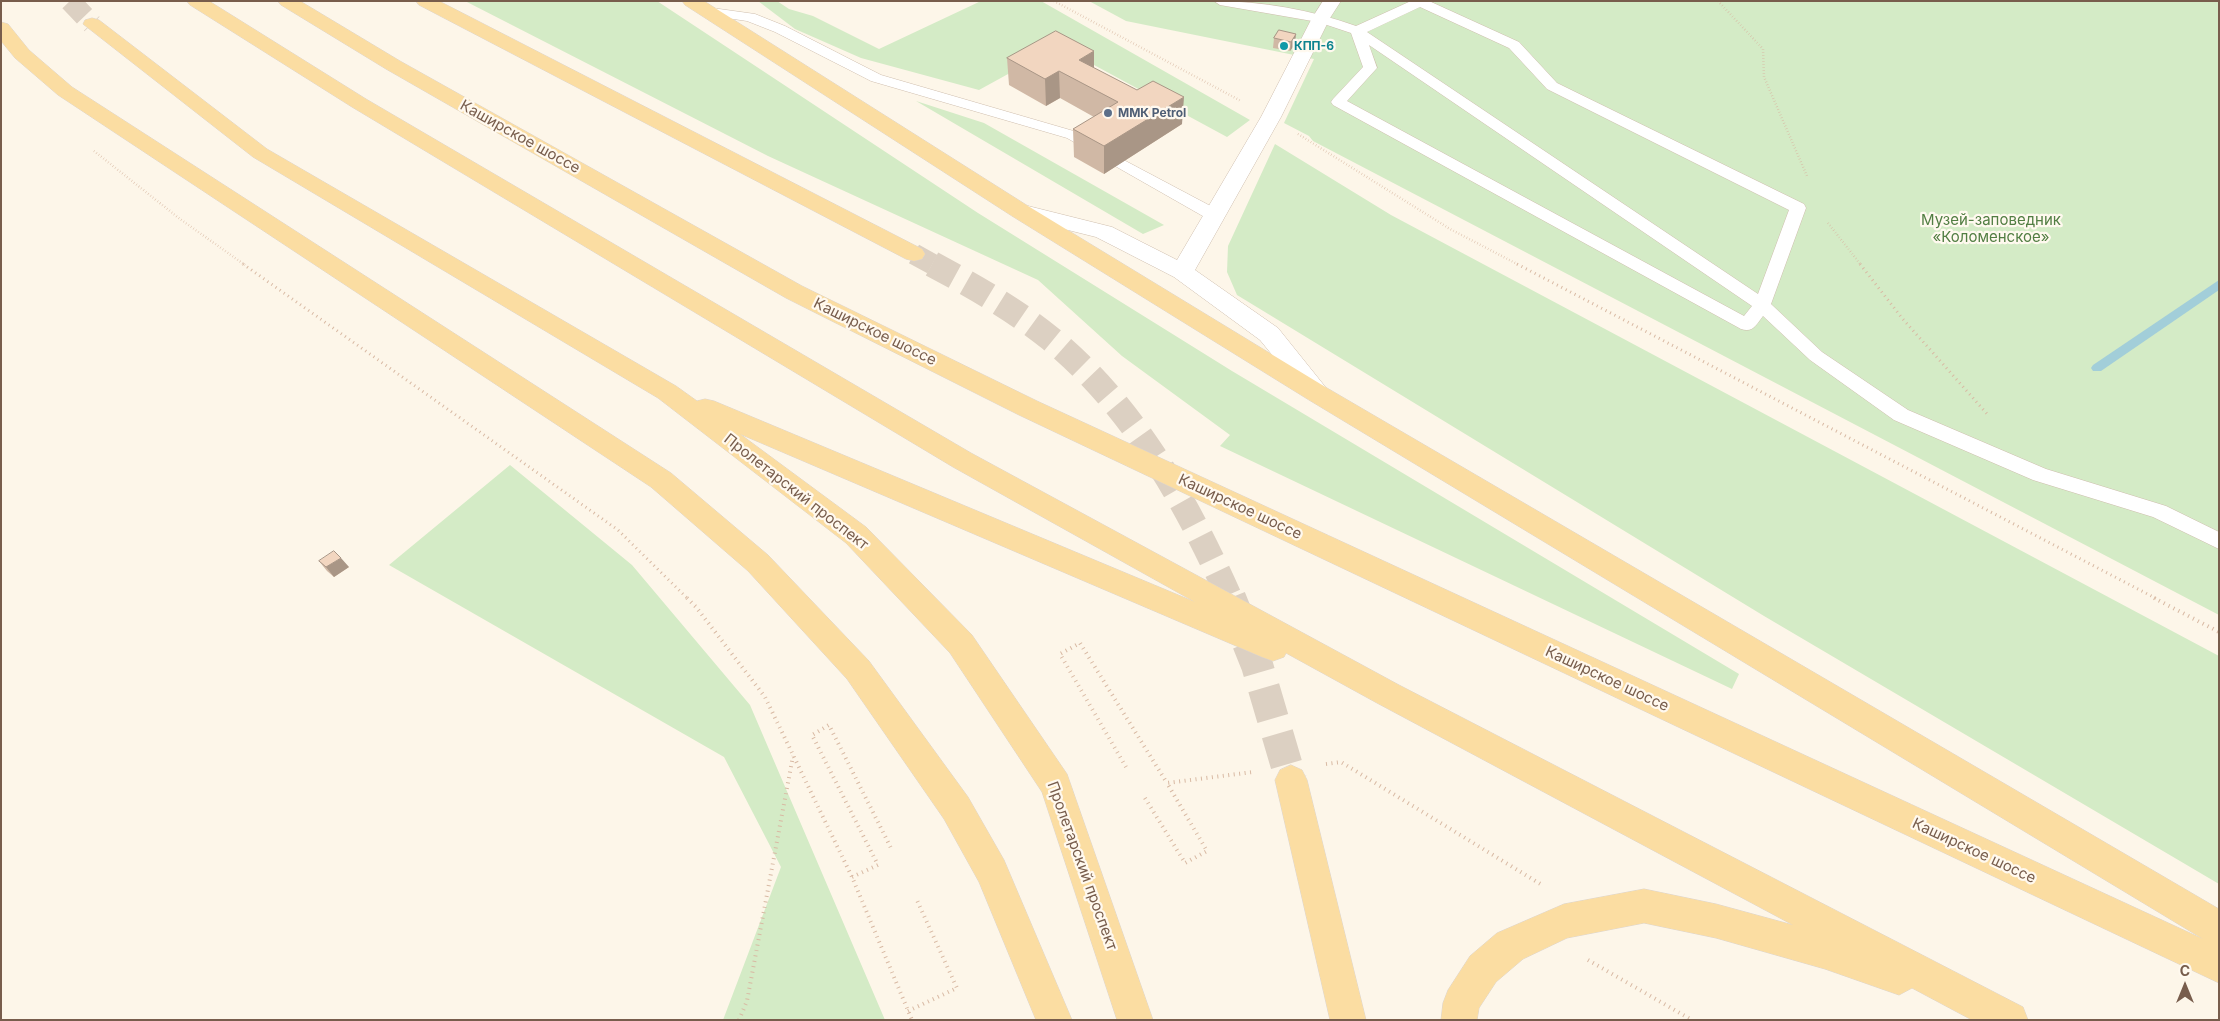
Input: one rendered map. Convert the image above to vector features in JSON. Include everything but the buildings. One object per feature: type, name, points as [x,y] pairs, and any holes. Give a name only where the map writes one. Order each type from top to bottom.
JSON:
[{"type":"main road","points":[[196,1],[368,108],[962,460],[1388,694],[1998,1013]]},
{"type":"main road","name":"Каширское шоссе","points":[[287,1],[401,70],[794,292],[1028,408],[2219,965]]},
{"type":"main road","points":[[425,1],[914,254]]},
{"type":"main road","points":[[698,6],[1020,211],[1318,394],[2219,929]]},
{"type":"main road","points":[[92,24],[260,153],[666,392],[1225,628],[1388,694]]},
{"type":"main road","points":[[1,28],[22,54],[65,91],[662,480],[758,563],[858,670],[956,808],[992,872],[1054,1020]]},
{"type":"main road","name":"Пролетарский проспект","points":[[666,392],[856,535],[961,644],[1056,785],[1135,1020]]},
{"type":"main road","points":[[1277,775],[1348,1020]]},
{"type":"main road","points":[[1459,1020],[1462,1003],[1483,969],[1510,946],[1564,921],[1644,906],[1716,921],[1825,951],[1998,1013]]},
{"type":"street","points":[[1182,272],[1271,117],[1321,18],[1332,1]]},
{"type":"street","points":[[1020,211],[1104,232],[1182,272],[1222,298],[1269,334],[1318,394]]},
{"type":"lane","points":[[1220,1],[1321,18],[1357,32],[1762,305],[1816,356],[1901,415],[2040,475],[2158,511],[2219,541]]},
{"type":"lane","points":[[1420,2],[1514,45],[1552,86],[1798,208],[1762,305],[1747,325],[1338,102],[1370,68],[1357,32],[1420,2]]},
{"type":"lane","points":[[698,6],[750,17],[780,29],[876,78],[1072,135],[1091,146]]},
{"type":"lane","points":[[1120,163],[1214,215]]},
{"type":"path","points":[[1054,1],[1271,117],[1450,229],[2219,632]]},
{"type":"path","points":[[1718,1],[1763,49],[1764,77],[1810,182]]},
{"type":"path","points":[[1722,6],[1724,1]]},
{"type":"path","points":[[87,145],[180,219],[618,530],[696,607],[766,697],[852,877],[912,1020]]},
{"type":"path","points":[[1825,217],[1829,226],[1902,318],[1994,422]]},
{"type":"path","points":[[1126,767],[1060,654],[1080,643],[1207,851],[1186,863],[1146,798]]},
{"type":"path","points":[[852,877],[878,865],[812,735],[829,725],[892,850]]},
{"type":"path","points":[[739,1020],[747,1001],[793,755]]},
{"type":"path","points":[[1322,764],[1341,762],[1543,886],[1582,956],[1692,1020]]},
{"type":"path","points":[[1167,783],[1277,775]]},
{"type":"path","points":[[908,1011],[957,988],[916,898]]},
{"type":"green space","points":[[465,1],[657,1],[978,213],[1232,371],[1739,674],[1732,689],[1220,446],[1230,435],[1122,356],[1038,280],[768,156]]},
{"type":"green space","points":[[758,1],[777,1],[789,9],[813,16],[879,49],[981,1],[1041,1],[1250,120],[1227,137],[1059,46],[979,90],[861,58],[795,29]]},
{"type":"green space","name":"Музей-заповедник «Коломенское»","points":[[1089,1],[2219,1],[2219,615],[1313,141],[1309,136],[1284,123],[1314,59],[1126,21]]},
{"type":"green space","points":[[916,101],[984,123],[1164,225],[1143,234]]},
{"type":"green space","points":[[1275,144],[1391,215],[2219,656],[2219,884],[1764,616],[1237,295],[1227,272],[1228,246]]},
{"type":"green space","points":[[510,465],[632,565],[750,705],[885,1020],[723,1020],[781,867],[724,757],[389,565]]},
{"type":"waterway","points":[[2097,368],[2219,284]]},
{"type":"tunnel","points":[[70,1],[92,24]]},
{"type":"tunnel","points":[[914,254],[934,265]]},
{"type":"tunnel","points":[[932,264],[993,298],[1037,328],[1081,366],[1108,395],[1156,458],[1196,527],[1230,599]]},
{"type":"tunnel","points":[[1230,598],[1257,665],[1291,780]]},
{"type":"place","name":"КПП-6","points":[[1284,46]]},
{"type":"place","name":"ММК Petrol","points":[[1108,113]]}]
